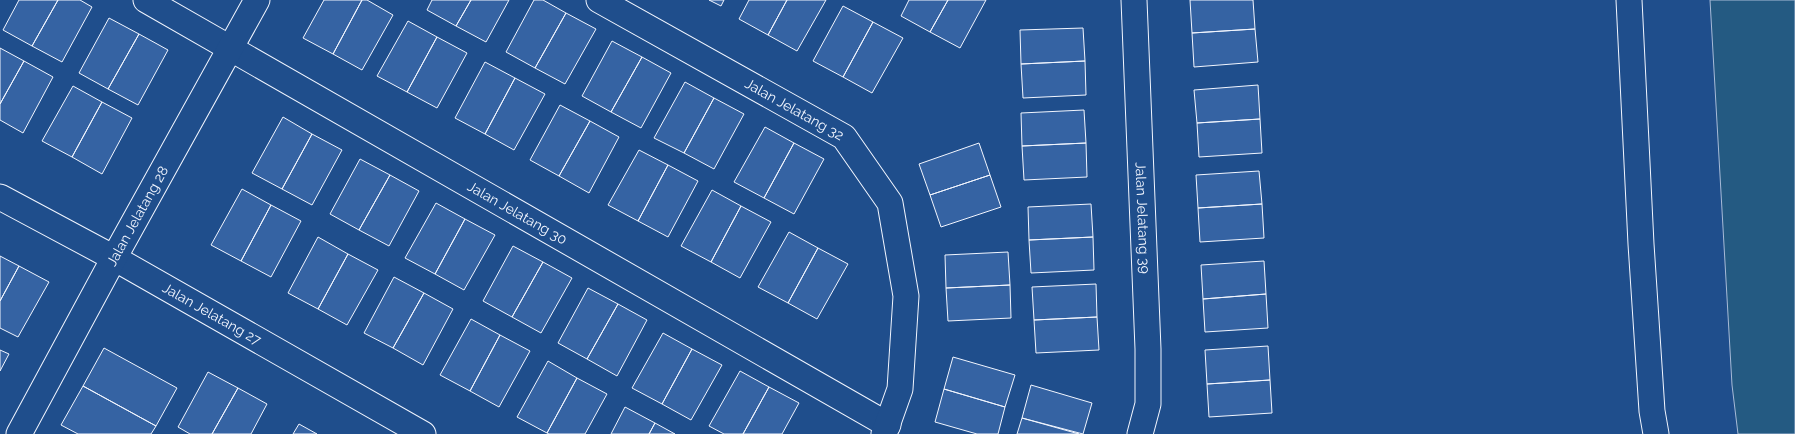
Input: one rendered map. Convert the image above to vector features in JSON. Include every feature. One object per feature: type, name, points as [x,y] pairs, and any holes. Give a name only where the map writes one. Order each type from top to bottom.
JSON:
[{"type":"street","name":"Jalan Jelatang 30","points":[[146,0],[886,429]]},
{"type":"street","name":"Jalan Jelatang 28","points":[[19,434],[257,0]]},
{"type":"street","name":"Jalan Jelatang 32","points":[[599,0],[844,137],[890,203],[906,296],[900,389],[886,429]]},
{"type":"street","name":"Jalan Jelatang 39","points":[[1134,0],[1148,348],[1148,404],[1140,434]]},
{"type":"street","points":[[1629,0],[1641,244],[1652,411],[1656,434]]},
{"type":"street","name":"Jalan Jelatang 27","points":[[0,197],[114,258],[423,434]]},
{"type":"shaded area","points":[[1710,0],[1795,0],[1795,434],[1738,434],[1732,385]]},
{"type":"building","points":[[19,0],[58,0],[32,46],[3,30]]},
{"type":"building","points":[[58,0],[80,0],[92,7],[62,62],[32,46]]},
{"type":"building","points":[[324,0],[362,0],[333,54],[303,38]]},
{"type":"building","points":[[362,0],[367,0],[393,15],[362,70],[333,54]]},
{"type":"building","points":[[432,0],[471,0],[456,26],[427,10]]},
{"type":"building","points":[[471,0],[509,0],[486,42],[456,26]]},
{"type":"building","points":[[534,0],[543,0],[566,13],[535,68],[506,52]]},
{"type":"building","points":[[709,0],[724,0],[721,6]]},
{"type":"building","points":[[749,0],[787,0],[768,35],[739,19]]},
{"type":"building","points":[[787,0],[826,0],[797,51],[768,35]]},
{"type":"building","points":[[909,0],[948,0],[930,32],[901,16]]},
{"type":"building","points":[[948,0],[986,0],[960,48],[930,32]]},
{"type":"building","points":[[1190,0],[1253,0],[1255,29],[1192,33]]},
{"type":"building","points":[[843,6],[873,22],[843,77],[813,61]]},
{"type":"building","points":[[566,13],[596,29],[565,84],[535,68]]},
{"type":"building","points":[[109,18],[139,34],[108,89],[79,73]]},
{"type":"building","points":[[408,21],[437,37],[407,92],[377,76]]},
{"type":"building","points":[[873,22],[903,38],[872,93],[843,77]]},
{"type":"building","points":[[1083,28],[1085,61],[1021,64],[1020,30]]},
{"type":"building","points":[[1255,29],[1258,62],[1194,67],[1192,33]]},
{"type":"building","points":[[139,34],[168,50],[138,105],[108,89]]},
{"type":"building","points":[[437,37],[467,53],[437,108],[407,92]]},
{"type":"building","points":[[612,41],[642,57],[611,112],[582,96]]},
{"type":"building","points":[[0,48],[24,61],[0,104]]},
{"type":"building","points":[[642,57],[671,73],[641,128],[611,112]]},
{"type":"building","points":[[24,61],[53,77],[23,133],[0,120],[0,104]]},
{"type":"building","points":[[1085,61],[1086,95],[1023,98],[1021,64]]},
{"type":"building","points":[[485,62],[515,78],[485,134],[455,118]]},
{"type":"building","points":[[515,78],[545,94],[514,150],[485,134]]},
{"type":"building","points":[[685,82],[714,98],[684,153],[654,138]]},
{"type":"building","points":[[1258,85],[1260,119],[1197,123],[1194,90]]},
{"type":"building","points":[[73,86],[102,102],[72,157],[42,141]]},
{"type":"building","points":[[714,98],[744,114],[714,169],[684,153]]},
{"type":"building","points":[[102,102],[132,118],[102,174],[72,157]]},
{"type":"building","points":[[560,105],[590,121],[559,176],[530,160]]},
{"type":"building","points":[[1084,110],[1086,143],[1022,146],[1021,113]]},
{"type":"building","points":[[283,117],[312,134],[282,189],[252,173]]},
{"type":"building","points":[[1260,119],[1262,153],[1199,157],[1197,123]]},
{"type":"building","points":[[590,121],[619,137],[589,193],[559,176]]},
{"type":"building","points":[[765,127],[794,143],[764,198],[734,182]]},
{"type":"building","points":[[312,134],[342,150],[312,205],[282,189]]},
{"type":"building","points":[[794,143],[824,159],[794,214],[764,198]]},
{"type":"building","points":[[979,143],[990,175],[930,195],[919,164]]},
{"type":"building","points":[[1086,143],[1087,177],[1024,180],[1022,146]]},
{"type":"building","points":[[639,150],[668,165],[638,221],[608,205]]},
{"type":"building","points":[[360,159],[390,175],[359,230],[330,214]]},
{"type":"building","points":[[668,165],[698,181],[668,237],[638,221]]},
{"type":"building","points":[[1259,171],[1262,204],[1198,208],[1196,175]]},
{"type":"building","points":[[390,175],[419,191],[389,246],[359,230]]},
{"type":"building","points":[[990,175],[1001,207],[941,227],[930,195]]},
{"type":"building","points":[[242,189],[271,205],[241,261],[211,245]]},
{"type":"building","points":[[712,190],[741,206],[711,262],[681,246]]},
{"type":"building","points":[[436,203],[465,219],[435,274],[405,258]]},
{"type":"building","points":[[1091,204],[1093,237],[1029,240],[1028,207]]},
{"type":"building","points":[[1262,204],[1264,238],[1200,242],[1198,208]]},
{"type":"building","points":[[271,205],[301,221],[271,277],[241,261]]},
{"type":"building","points":[[741,206],[771,222],[740,278],[711,262]]},
{"type":"building","points":[[465,219],[495,235],[464,290],[435,274]]},
{"type":"building","points":[[789,232],[818,248],[788,303],[758,287]]},
{"type":"building","points":[[318,237],[348,254],[318,309],[288,293]]},
{"type":"building","points":[[1093,237],[1094,270],[1031,273],[1029,240]]},
{"type":"building","points":[[513,246],[543,262],[512,317],[483,301]]},
{"type":"building","points":[[818,248],[848,264],[817,319],[788,303]]},
{"type":"building","points":[[1008,252],[1010,285],[946,288],[945,255]]},
{"type":"building","points":[[348,254],[378,270],[347,325],[318,309]]},
{"type":"building","points":[[0,256],[19,266],[0,301]]},
{"type":"building","points":[[1264,261],[1266,294],[1203,299],[1201,265]]},
{"type":"building","points":[[543,262],[572,278],[541,333],[512,317]]},
{"type":"building","points":[[19,266],[49,282],[18,337],[0,328],[0,301]]},
{"type":"building","points":[[394,277],[424,293],[393,348],[364,333]]},
{"type":"building","points":[[1096,284],[1097,317],[1034,320],[1032,287]]},
{"type":"building","points":[[1010,285],[1011,318],[948,321],[946,288]]},
{"type":"building","points":[[588,288],[618,304],[587,359],[558,343]]},
{"type":"building","points":[[424,293],[453,309],[423,365],[393,348]]},
{"type":"building","points":[[1266,294],[1268,328],[1205,332],[1203,299]]},
{"type":"building","points":[[618,304],[647,320],[617,376],[587,359]]},
{"type":"building","points":[[1097,317],[1099,350],[1036,353],[1034,320]]},
{"type":"building","points":[[471,319],[500,335],[470,391],[440,375]]},
{"type":"building","points":[[663,333],[692,349],[662,404],[632,388]]},
{"type":"building","points":[[500,335],[530,351],[499,407],[470,391]]},
{"type":"building","points":[[1268,346],[1270,380],[1207,384],[1205,350]]},
{"type":"building","points":[[104,348],[177,388],[156,426],[83,386]]},
{"type":"building","points":[[692,349],[722,365],[691,420],[662,404]]},
{"type":"building","points":[[0,350],[9,354],[0,371]]},
{"type":"building","points":[[953,357],[1015,375],[1005,407],[944,389]]},
{"type":"building","points":[[548,361],[577,378],[547,433],[517,417]]},
{"type":"building","points":[[740,371],[769,387],[743,434],[724,434],[709,426]]},
{"type":"building","points":[[208,372],[238,388],[212,434],[190,434],[178,427]]},
{"type":"building","points":[[577,378],[607,394],[585,434],[547,433]]},
{"type":"building","points":[[1270,380],[1272,413],[1209,417],[1207,384]]},
{"type":"building","points":[[1031,385],[1092,403],[1083,434],[1022,418]]},
{"type":"building","points":[[83,386],[156,426],[151,434],[78,434],[61,425]]},
{"type":"building","points":[[769,387],[799,403],[782,434],[743,434]]},
{"type":"building","points":[[238,388],[267,404],[251,434],[212,434]]},
{"type":"building","points":[[944,389],[1005,407],[998,434],[977,434],[935,422]]},
{"type":"building","points":[[625,407],[655,423],[649,434],[611,434]]},
{"type":"building","points":[[1022,418],[1079,434],[1017,434]]},
{"type":"building","points":[[655,423],[675,434],[649,434]]},
{"type":"building","points":[[299,424],[317,434],[293,434]]}]
